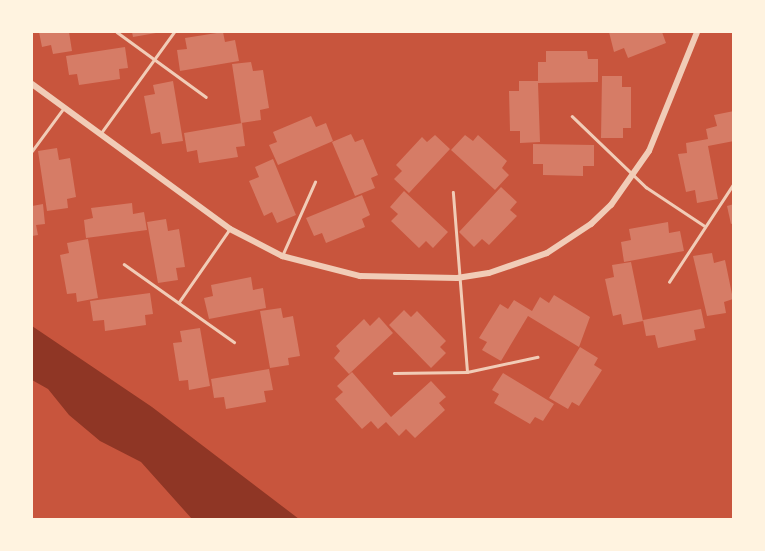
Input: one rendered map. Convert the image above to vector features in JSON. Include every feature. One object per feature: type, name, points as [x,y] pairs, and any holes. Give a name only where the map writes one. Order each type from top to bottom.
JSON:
[{"type":"street","points":[[32,84],[230,229],[282,256],[360,276],[457,278],[518,265],[569,241],[611,205],[649,151],[697,32]]},
{"type":"lane","points":[[117,32],[206,97]]},
{"type":"lane","points":[[101,133],[174,32]]},
{"type":"lane","points":[[32,150],[64,108]]},
{"type":"lane","points":[[572,116],[633,177],[705,226]]},
{"type":"lane","points":[[282,256],[315,182]]},
{"type":"lane","points":[[669,282],[733,184]]},
{"type":"lane","points":[[453,193],[457,278],[467,372]]},
{"type":"lane","points":[[179,302],[230,229]]},
{"type":"lane","points":[[124,264],[234,342]]},
{"type":"lane","points":[[394,373],[467,372],[537,357]]},
{"type":"shaded area","points":[[32,326],[152,407],[299,519],[192,519],[141,462],[100,441],[69,415],[48,389],[32,380]]},
{"type":"building","points":[[39,32],[69,32],[72,51],[53,54],[51,45],[42,47]]},
{"type":"building","points":[[132,32],[156,32],[156,33],[133,37]]},
{"type":"building","points":[[223,32],[225,42],[235,40],[239,61],[180,71],[177,50],[187,49],[185,38]]},
{"type":"building","points":[[609,32],[662,32],[666,43],[628,58],[624,48],[614,52]]},
{"type":"building","points":[[125,47],[128,68],[119,69],[120,79],[79,85],[77,74],[69,75],[66,56]]},
{"type":"building","points":[[546,51],[587,51],[588,59],[598,59],[598,82],[538,83],[540,142],[520,143],[520,131],[510,131],[509,91],[519,91],[519,81],[538,81],[538,62],[546,62]]},
{"type":"building","points":[[251,62],[253,71],[263,70],[269,108],[260,110],[261,120],[241,123],[232,64]]},
{"type":"building","points":[[602,76],[622,76],[622,87],[631,87],[631,128],[623,128],[623,138],[601,138]]},
{"type":"building","points":[[173,81],[183,141],[162,144],[160,132],[151,134],[144,96],[155,94],[153,85]]},
{"type":"building","points":[[734,111],[734,141],[708,146],[718,199],[697,203],[695,190],[686,192],[678,154],[687,153],[686,143],[708,139],[706,129],[717,126],[714,115]]},
{"type":"building","points":[[311,116],[316,127],[326,123],[333,141],[278,165],[269,145],[277,142],[273,132]]},
{"type":"building","points":[[242,123],[245,146],[236,147],[238,157],[199,163],[197,150],[187,152],[184,133]]},
{"type":"building","points":[[351,134],[355,142],[363,139],[378,175],[371,178],[375,188],[355,196],[332,142]]},
{"type":"building","points":[[435,135],[450,149],[409,193],[394,179],[402,171],[396,165],[422,137],[427,142]]},
{"type":"building","points":[[465,135],[473,141],[478,135],[507,161],[502,168],[509,175],[495,190],[451,150]]},
{"type":"building","points":[[533,144],[594,145],[594,166],[583,166],[583,176],[543,175],[543,164],[533,164]]},
{"type":"building","points":[[57,148],[59,160],[70,158],[76,197],[67,199],[68,208],[47,211],[38,151]]},
{"type":"building","points":[[273,159],[296,215],[277,223],[272,212],[264,216],[249,181],[259,177],[255,167]]},
{"type":"building","points":[[501,187],[517,202],[510,210],[517,216],[489,245],[482,239],[474,247],[459,232]]},
{"type":"building","points":[[404,191],[448,232],[433,248],[426,241],[419,248],[391,221],[398,214],[390,207]]},
{"type":"building","points":[[362,195],[370,215],[362,219],[365,227],[326,243],[322,233],[314,236],[306,218]]},
{"type":"building","points":[[132,203],[133,214],[144,212],[147,230],[86,238],[84,220],[93,218],[91,208]]},
{"type":"building","points":[[43,204],[45,224],[36,225],[38,235],[32,236],[32,206]]},
{"type":"building","points":[[734,204],[734,223],[731,224],[727,206]]},
{"type":"building","points":[[166,219],[168,231],[179,229],[185,267],[176,268],[178,280],[158,283],[147,222]]},
{"type":"building","points":[[668,222],[669,233],[680,231],[684,251],[624,262],[621,242],[631,240],[629,229]]},
{"type":"building","points":[[88,239],[98,298],[77,302],[76,293],[67,294],[60,255],[69,253],[67,243]]},
{"type":"building","points":[[712,253],[714,263],[725,260],[733,299],[724,302],[726,313],[707,316],[693,256]]},
{"type":"building","points":[[631,262],[643,321],[623,325],[621,314],[613,316],[605,279],[614,277],[612,265]]},
{"type":"building","points":[[251,277],[253,290],[263,288],[266,308],[209,319],[204,298],[213,296],[211,285]]},
{"type":"building","points":[[150,293],[153,314],[145,315],[146,325],[105,331],[104,320],[93,321],[90,301]]},
{"type":"building","points":[[554,295],[590,317],[579,347],[528,316],[501,361],[482,350],[487,342],[479,338],[500,304],[508,309],[514,300],[532,311],[540,297],[549,303]]},
{"type":"building","points":[[281,308],[283,318],[293,316],[300,356],[288,358],[289,365],[270,368],[260,311]]},
{"type":"building","points":[[701,309],[705,328],[694,330],[696,340],[658,348],[655,335],[646,336],[643,320]]},
{"type":"building","points":[[404,310],[411,317],[417,311],[446,341],[440,347],[446,353],[431,368],[389,325]]},
{"type":"building","points":[[379,317],[393,333],[349,374],[334,358],[340,351],[336,346],[364,319],[370,326]]},
{"type":"building","points":[[200,328],[210,386],[189,390],[188,380],[179,381],[173,343],[182,342],[180,331]]},
{"type":"building","points":[[580,347],[598,358],[594,365],[602,370],[579,406],[572,402],[568,409],[549,398]]},
{"type":"building","points":[[269,369],[273,390],[264,391],[266,402],[226,409],[224,397],[214,398],[211,379]]},
{"type":"building","points":[[352,372],[391,417],[431,381],[446,397],[439,403],[445,410],[415,438],[406,429],[399,436],[386,422],[378,429],[371,421],[362,429],[335,399],[343,392],[337,386]]},
{"type":"building","points":[[503,373],[554,404],[543,421],[535,417],[530,424],[494,403],[499,394],[492,390]]}]
